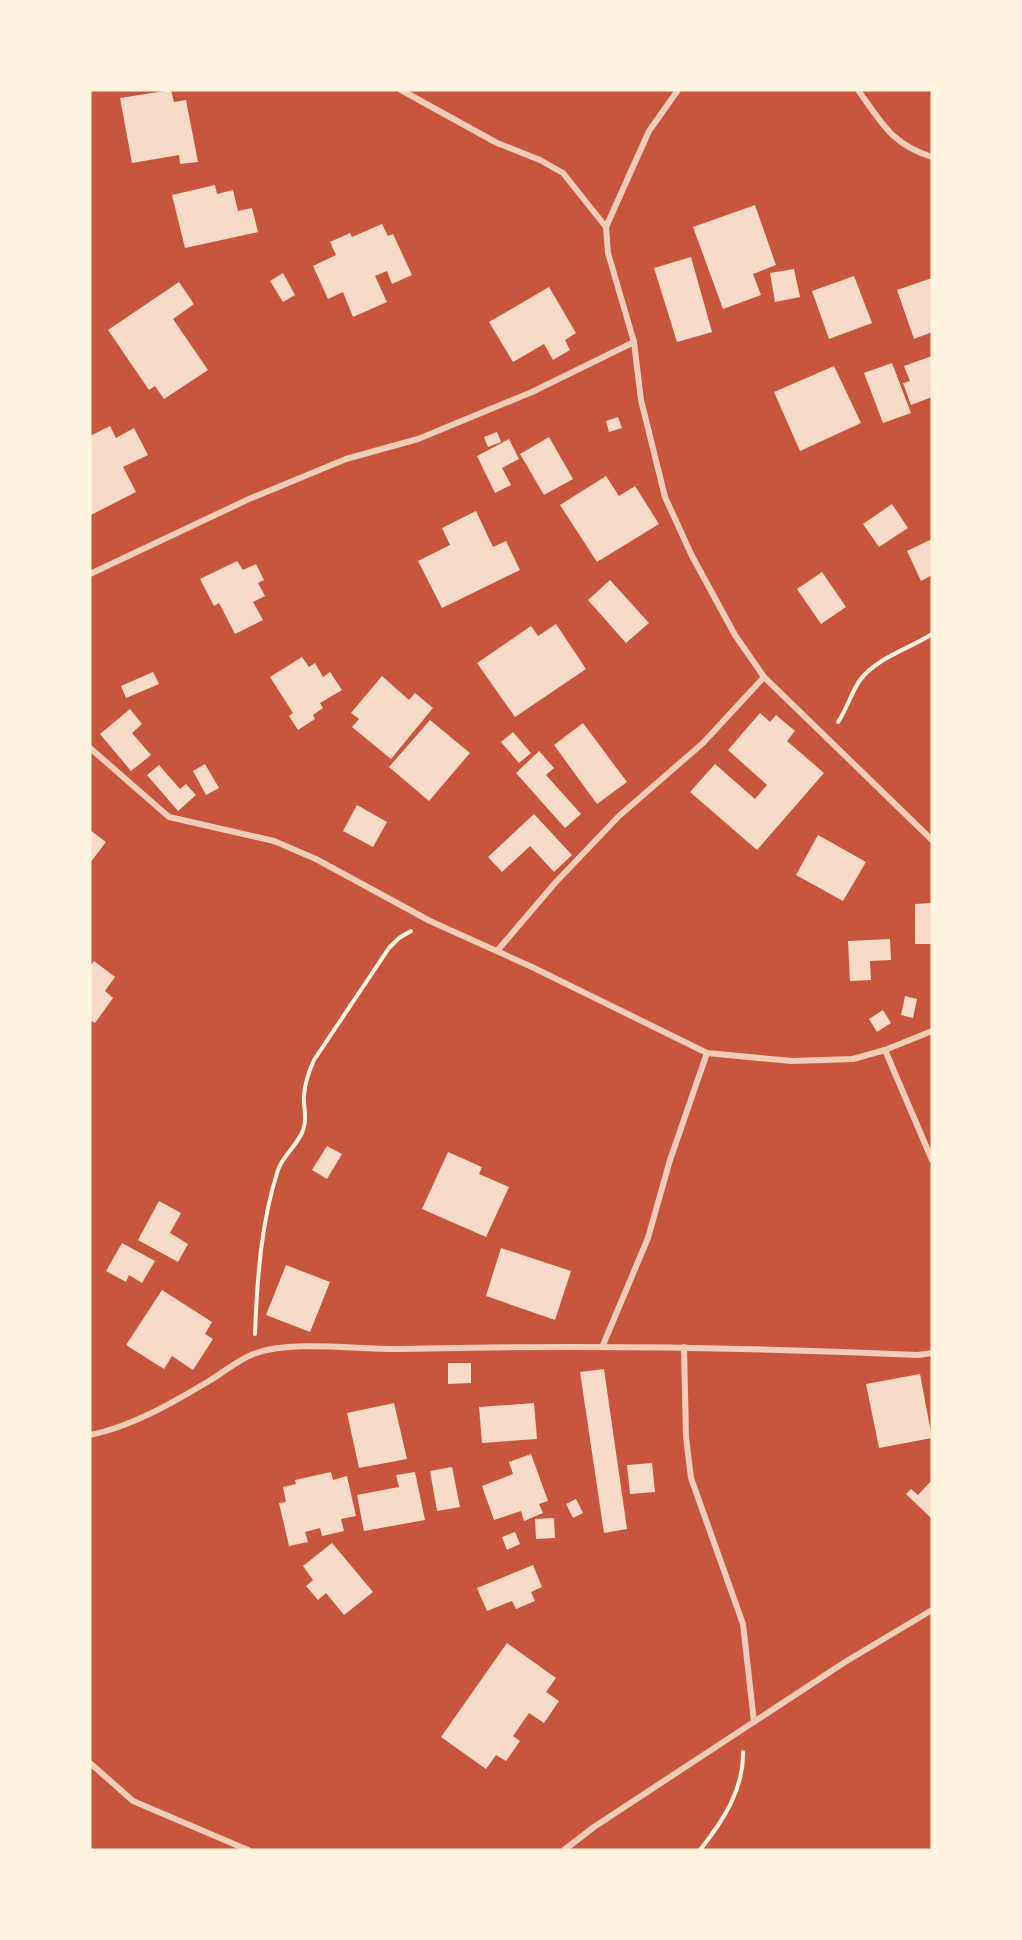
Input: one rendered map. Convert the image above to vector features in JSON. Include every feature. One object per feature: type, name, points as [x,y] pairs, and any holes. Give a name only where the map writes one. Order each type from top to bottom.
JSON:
[{"type":"street","points":[[401,90],[497,143],[540,160],[563,173],[606,227]]},
{"type":"street","points":[[678,90],[649,131],[606,227],[608,253],[634,342],[641,400],[665,497],[692,556],[735,635],[764,677],[932,840]]},
{"type":"street","points":[[858,90],[896,141],[912,151],[932,157]]},
{"type":"street","points":[[90,574],[249,499],[346,459],[418,440],[532,392],[634,342]]},
{"type":"street","points":[[497,951],[555,883],[619,816],[704,743],[764,677]]},
{"type":"street","points":[[90,748],[169,817],[274,841],[316,859],[430,921],[707,1053],[792,1060],[854,1059],[885,1050],[932,1031]]},
{"type":"street","points":[[885,1050],[932,1160]]},
{"type":"street","points":[[603,1345],[648,1238],[670,1160],[707,1053]]},
{"type":"street","points":[[90,1435],[108,1431],[191,1392],[255,1353],[285,1347],[373,1349],[603,1345],[918,1355],[932,1353]]},
{"type":"street","points":[[684,1347],[686,1437],[691,1478],[743,1624],[754,1722]]},
{"type":"street","points":[[564,1850],[594,1827],[845,1662],[932,1610]]},
{"type":"street","points":[[90,1764],[133,1801],[248,1850]]},
{"type":"path","points":[[828,738],[862,678],[895,652],[913,646],[932,634]]},
{"type":"path","points":[[255,1353],[256,1286],[271,1198],[279,1167],[298,1141],[304,1125],[304,1096],[308,1074],[314,1060],[389,948],[399,938],[430,921]]},
{"type":"path","points":[[700,1850],[735,1799],[744,1767],[743,1729]]},
{"type":"building","points":[[171,90],[174,102],[186,100],[198,162],[180,164],[179,155],[132,163],[120,98]]},
{"type":"building","points":[[215,185],[217,194],[233,190],[238,211],[252,208],[258,232],[185,248],[172,195]]},
{"type":"building","points":[[755,205],[776,265],[753,274],[761,295],[723,309],[693,227]]},
{"type":"building","points":[[382,224],[388,236],[393,234],[412,275],[392,284],[387,271],[375,276],[387,302],[353,317],[343,292],[328,299],[313,266],[336,255],[330,242],[350,233],[352,237]]},
{"type":"building","points":[[691,257],[712,332],[677,342],[654,268]]},
{"type":"building","points":[[794,269],[800,297],[775,302],[770,273]]},
{"type":"building","points":[[283,273],[295,295],[283,302],[270,281]]},
{"type":"building","points":[[854,276],[872,323],[829,339],[812,291]]},
{"type":"building","points":[[932,278],[932,332],[914,339],[897,290]]},
{"type":"building","points":[[179,282],[194,304],[173,319],[208,370],[164,399],[155,386],[149,390],[108,330]]},
{"type":"building","points":[[549,287],[576,333],[565,340],[570,350],[553,360],[544,344],[513,362],[489,322]]},
{"type":"building","points":[[932,356],[932,397],[911,405],[903,383],[910,381],[904,366]]},
{"type":"building","points":[[892,363],[911,413],[883,423],[864,373]]},
{"type":"building","points":[[834,366],[861,423],[800,451],[774,392]]},
{"type":"building","points":[[618,417],[622,428],[609,432],[606,421]]},
{"type":"building","points":[[110,426],[116,438],[134,428],[148,455],[123,467],[136,492],[91,515],[90,436]]},
{"type":"building","points":[[497,432],[501,442],[488,447],[484,437]]},
{"type":"building","points":[[549,437],[573,479],[544,495],[520,454]]},
{"type":"building","points":[[509,439],[519,459],[502,468],[511,485],[495,493],[477,456]]},
{"type":"building","points":[[606,476],[619,496],[635,486],[659,524],[597,562],[560,505]]},
{"type":"building","points":[[892,504],[908,528],[879,547],[863,524]]},
{"type":"building","points":[[476,511],[493,547],[506,541],[520,570],[442,608],[418,561],[450,545],[442,528]]},
{"type":"building","points":[[932,539],[932,575],[921,581],[907,551]]},
{"type":"building","points":[[237,561],[243,570],[256,564],[264,580],[258,583],[265,596],[253,602],[263,620],[235,634],[219,603],[214,606],[200,579]]},
{"type":"building","points":[[822,572],[846,607],[821,624],[797,589]]},
{"type":"building","points":[[610,580],[649,623],[626,643],[588,600]]},
{"type":"building","points":[[556,624],[586,669],[515,717],[477,663],[531,626],[538,636]]},
{"type":"building","points":[[302,657],[309,667],[315,663],[323,677],[330,672],[342,690],[320,703],[323,708],[313,715],[315,719],[298,730],[289,716],[293,713],[270,677]]},
{"type":"building","points":[[153,672],[159,684],[126,698],[121,686]]},
{"type":"building","points":[[382,676],[409,700],[415,693],[433,708],[391,759],[352,727],[359,719],[351,713]]},
{"type":"building","points":[[130,709],[142,724],[132,733],[151,755],[131,771],[100,734]]},
{"type":"building","points":[[760,713],[770,722],[776,715],[795,731],[787,741],[824,773],[757,850],[690,792],[715,764],[755,799],[767,785],[728,750]]},
{"type":"building","points":[[430,720],[470,753],[429,801],[389,767]]},
{"type":"building","points":[[583,723],[627,782],[597,804],[554,745]]},
{"type":"building","points":[[513,732],[531,753],[519,763],[501,742]]},
{"type":"building","points":[[539,751],[554,768],[546,775],[581,814],[565,828],[516,773]]},
{"type":"building","points":[[205,764],[219,788],[206,795],[193,771]]},
{"type":"building","points":[[159,765],[180,789],[186,784],[196,795],[178,811],[147,775]]},
{"type":"building","points":[[357,805],[387,822],[373,847],[343,831]]},
{"type":"building","points":[[534,814],[572,855],[554,872],[530,846],[502,872],[488,857]]},
{"type":"building","points":[[90,830],[106,842],[90,863]]},
{"type":"building","points":[[818,835],[866,862],[843,901],[796,875]]},
{"type":"building","points":[[932,903],[932,944],[915,944],[915,904]]},
{"type":"building","points":[[890,939],[891,960],[870,961],[871,980],[850,981],[848,941]]},
{"type":"building","points":[[94,961],[115,977],[105,991],[113,998],[95,1023],[90,1020],[90,966]]},
{"type":"building","points":[[905,996],[917,999],[913,1018],[901,1015]]},
{"type":"building","points":[[883,1010],[891,1023],[877,1032],[869,1019]]},
{"type":"building","points":[[327,1146],[342,1154],[327,1179],[312,1170]]},
{"type":"building","points":[[448,1152],[482,1167],[479,1174],[509,1187],[486,1237],[422,1209]]},
{"type":"building","points":[[159,1201],[181,1213],[170,1233],[188,1244],[178,1262],[138,1240]]},
{"type":"building","points":[[122,1243],[155,1261],[142,1283],[129,1275],[126,1282],[106,1271]]},
{"type":"building","points":[[501,1248],[571,1271],[555,1320],[486,1296]]},
{"type":"building","points":[[286,1265],[330,1282],[310,1332],[266,1315]]},
{"type":"building","points":[[162,1290],[212,1322],[205,1334],[213,1339],[193,1370],[172,1356],[164,1369],[126,1345]]},
{"type":"building","points":[[448,1363],[471,1363],[471,1383],[448,1384]]},
{"type":"building","points":[[604,1369],[627,1529],[604,1533],[580,1372]]},
{"type":"building","points":[[920,1374],[932,1438],[879,1448],[866,1384]]},
{"type":"building","points":[[394,1403],[407,1459],[359,1468],[347,1413]]},
{"type":"building","points":[[534,1403],[537,1439],[482,1443],[479,1407]]},
{"type":"building","points":[[531,1454],[548,1501],[539,1504],[543,1513],[524,1521],[521,1511],[494,1520],[482,1486],[513,1474],[509,1462]]},
{"type":"building","points":[[652,1463],[655,1492],[630,1494],[627,1465]]},
{"type":"building","points":[[452,1467],[460,1507],[437,1511],[430,1471]]},
{"type":"building","points":[[331,1472],[333,1480],[347,1476],[356,1516],[341,1519],[344,1531],[322,1536],[320,1528],[305,1532],[308,1542],[289,1546],[279,1503],[286,1502],[283,1487],[296,1484],[295,1480]]},
{"type":"building","points":[[415,1472],[425,1520],[364,1531],[357,1495],[399,1487],[396,1475]]},
{"type":"building","points":[[932,1480],[932,1519],[906,1494],[911,1489],[918,1495]]},
{"type":"building","points":[[576,1499],[583,1513],[573,1518],[566,1504]]},
{"type":"building","points":[[554,1518],[555,1538],[536,1539],[535,1519]]},
{"type":"building","points":[[515,1532],[520,1544],[507,1550],[502,1537]]},
{"type":"building","points":[[332,1543],[373,1592],[344,1615],[326,1593],[318,1600],[306,1586],[313,1580],[303,1566]]},
{"type":"building","points":[[533,1565],[542,1587],[531,1592],[535,1601],[516,1609],[512,1601],[487,1611],[477,1588]]},
{"type":"building","points":[[507,1643],[556,1678],[546,1692],[559,1701],[544,1723],[529,1713],[513,1736],[520,1741],[506,1761],[496,1755],[486,1769],[441,1737]]}]
